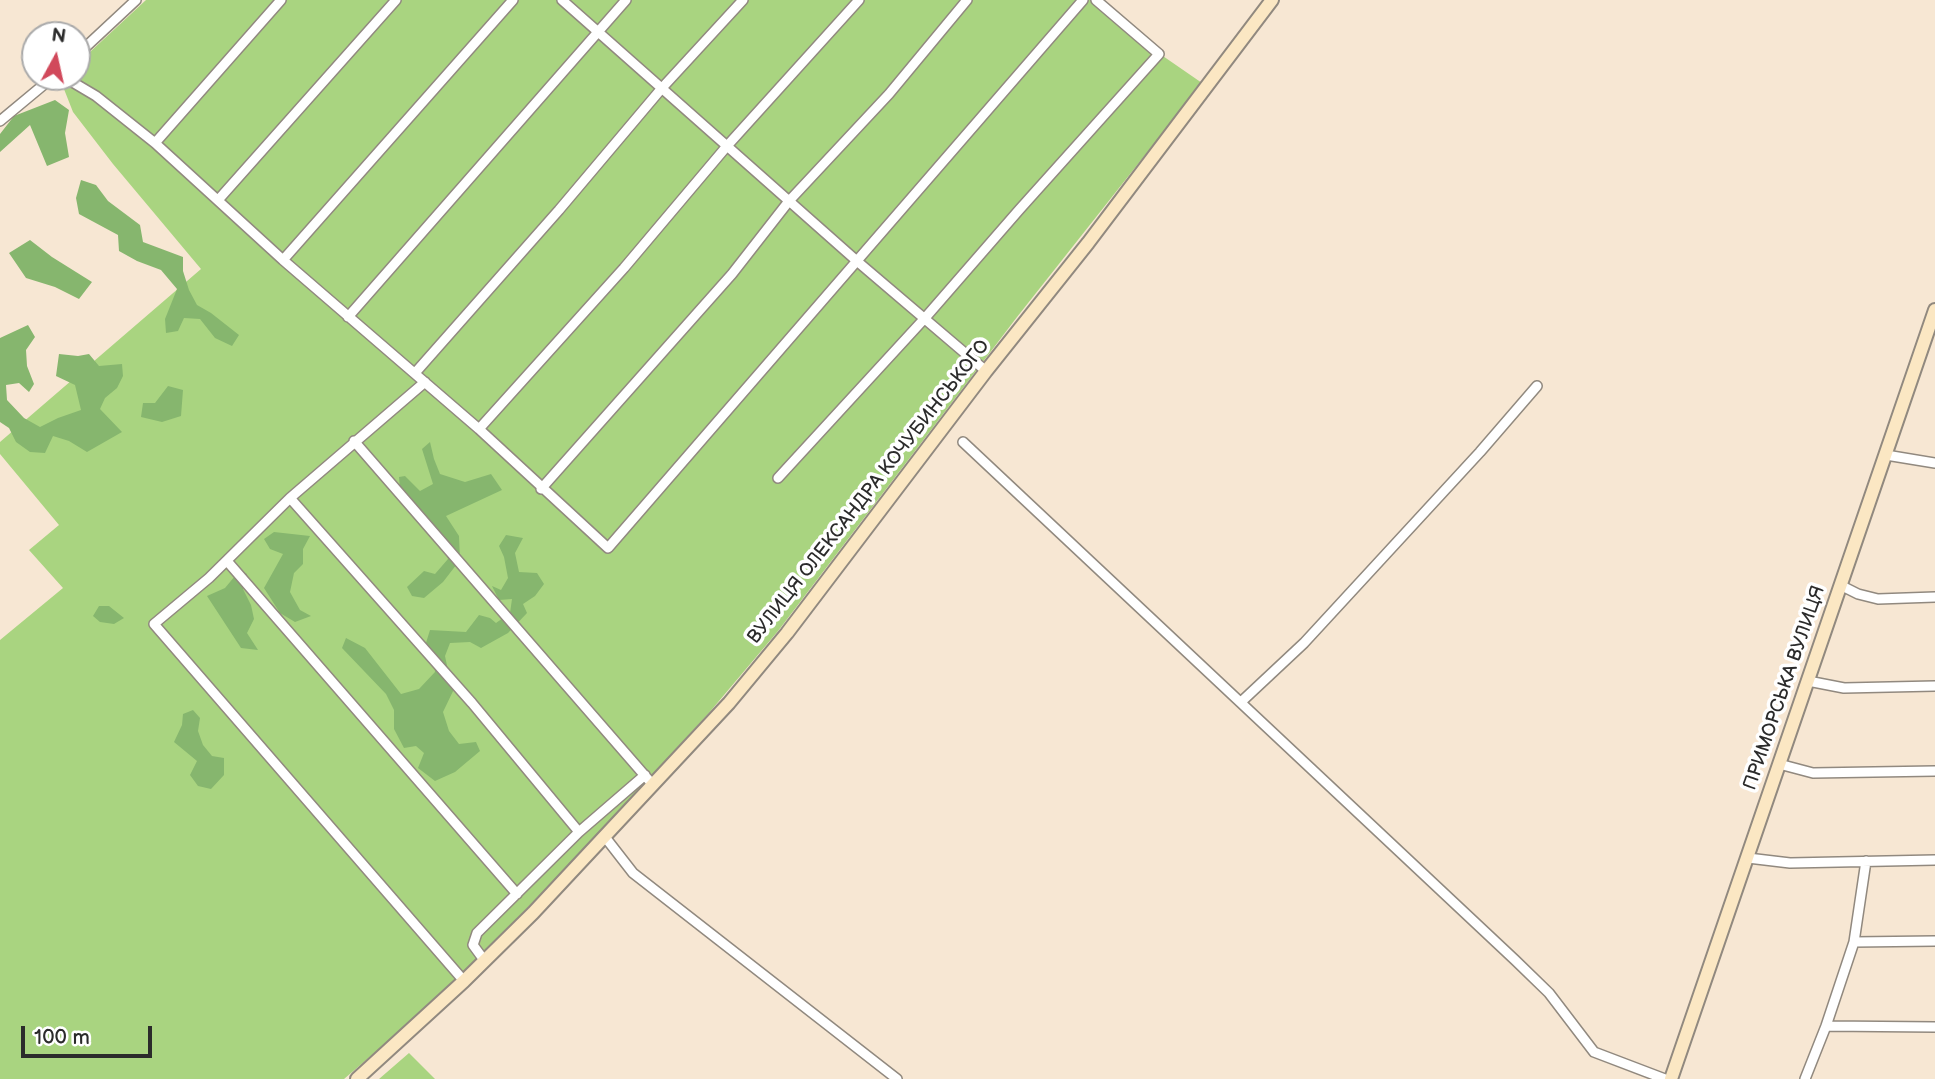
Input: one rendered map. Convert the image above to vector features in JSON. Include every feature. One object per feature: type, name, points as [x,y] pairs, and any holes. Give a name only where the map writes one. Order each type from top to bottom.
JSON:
[{"type":"street","points":[[91,42],[136,0]]},
{"type":"street","points":[[155,143],[281,0]]},
{"type":"street","points":[[219,200],[396,0]]},
{"type":"street","points":[[283,260],[513,0]]},
{"type":"street","points":[[562,0],[858,262],[986,371]]},
{"type":"street","points":[[348,317],[626,0]]},
{"type":"street","points":[[415,373],[662,88],[743,0]]},
{"type":"street","points":[[479,429],[859,0]]},
{"type":"street","points":[[541,489],[732,274],[789,201],[889,94],[967,0]]},
{"type":"street","points":[[88,91],[155,143],[283,260],[479,429],[608,548],[1083,0]]},
{"type":"street","points":[[778,478],[925,318],[1159,54],[1096,0]]},
{"type":"street","name":"ВУЛИЦЯ ОЛЕКСАНДРА КОЧУБИНСЬКОГО","points":[[356,1079],[464,981],[605,837],[649,780],[729,703],[787,633],[1272,0]]},
{"type":"street","points":[[0,121],[36,91]]},
{"type":"street","name":"ПРИМОРСЬКА ВУЛИЦЯ","points":[[1671,1079],[1935,310]]},
{"type":"street","points":[[425,382],[290,498],[227,561],[154,624],[464,981]]},
{"type":"street","points":[[1241,702],[1321,625],[1480,452],[1536,386]]},
{"type":"street","points":[[354,441],[649,780],[579,832],[477,933],[473,945],[484,960]]},
{"type":"street","points":[[963,442],[1549,993],[1594,1052],[1665,1079]]},
{"type":"street","points":[[1886,455],[1935,463]]},
{"type":"street","points":[[290,498],[472,702],[579,832]]},
{"type":"street","points":[[227,561],[517,894]]},
{"type":"street","points":[[1840,585],[1858,594],[1878,598],[1935,597]]},
{"type":"street","points":[[1808,681],[1843,688],[1935,686]]},
{"type":"street","points":[[1779,764],[1813,773],[1935,771]]},
{"type":"street","points":[[605,837],[633,873],[897,1079]]},
{"type":"street","points":[[1748,858],[1790,863],[1935,860]]},
{"type":"street","points":[[1805,1079],[1854,942],[1866,861]]},
{"type":"street","points":[[1854,942],[1935,941]]},
{"type":"street","points":[[1826,1026],[1935,1027]]},
{"type":"green space","points":[[146,0],[1092,0],[1131,34],[1202,83],[1017,317],[778,631],[708,714],[582,851],[450,988],[344,1079],[0,1079],[0,640],[63,588],[29,550],[59,525],[0,454],[0,442],[201,269],[73,112],[65,91],[91,91],[91,51]]},
{"type":"green space","points":[[55,100],[69,110],[65,133],[69,157],[47,166],[30,125],[0,152],[0,134],[14,116]]},
{"type":"green space","points":[[81,180],[96,185],[108,201],[140,225],[143,242],[183,257],[183,271],[197,305],[239,335],[232,346],[215,338],[200,319],[184,318],[178,331],[166,333],[165,319],[177,289],[161,270],[119,251],[118,235],[79,214],[76,198]]},
{"type":"green space","points":[[30,240],[92,282],[79,299],[55,287],[26,278],[9,253]]},
{"type":"green space","points":[[28,325],[35,337],[26,350],[27,366],[34,384],[29,392],[19,383],[6,385],[7,400],[24,418],[40,427],[81,410],[75,385],[56,376],[59,354],[89,354],[99,366],[122,364],[123,376],[117,388],[105,398],[100,409],[122,432],[87,452],[69,441],[53,436],[45,453],[30,452],[16,442],[9,428],[0,422],[0,338]]},
{"type":"green space","points":[[168,386],[183,390],[181,416],[162,422],[141,417],[143,403],[155,403]]},
{"type":"green space","points":[[430,442],[440,474],[465,482],[491,474],[502,490],[446,516],[459,536],[460,560],[443,582],[424,598],[412,596],[407,587],[424,571],[435,574],[448,559],[443,539],[426,516],[400,489],[399,477],[405,476],[420,491],[433,484],[422,449]]},
{"type":"green space","points":[[274,532],[310,536],[303,549],[303,564],[294,573],[290,592],[300,610],[311,616],[295,622],[280,613],[264,588],[283,554],[270,549],[264,539]]},
{"type":"green space","points":[[506,535],[523,538],[515,553],[519,572],[537,573],[544,584],[535,596],[523,604],[527,613],[508,633],[481,648],[470,642],[450,643],[445,656],[455,687],[443,712],[449,731],[459,744],[476,742],[480,751],[455,772],[435,781],[418,768],[424,753],[416,746],[404,748],[394,729],[394,710],[386,694],[342,648],[346,638],[365,648],[401,694],[419,689],[435,672],[433,655],[425,646],[430,630],[466,632],[479,615],[496,623],[510,613],[512,599],[499,600],[492,586],[501,590],[508,578],[499,546]]},
{"type":"green space","points":[[240,570],[247,574],[243,589],[254,619],[247,633],[258,650],[241,648],[207,596],[225,588]]},
{"type":"green space","points":[[99,606],[109,606],[124,618],[114,624],[100,622],[93,616]]},
{"type":"green space","points":[[193,710],[200,718],[198,731],[203,745],[212,756],[224,758],[224,775],[211,789],[198,786],[190,775],[197,761],[174,742],[182,725],[183,714]]},
{"type":"green space","points":[[409,1053],[435,1079],[379,1079]]}]
